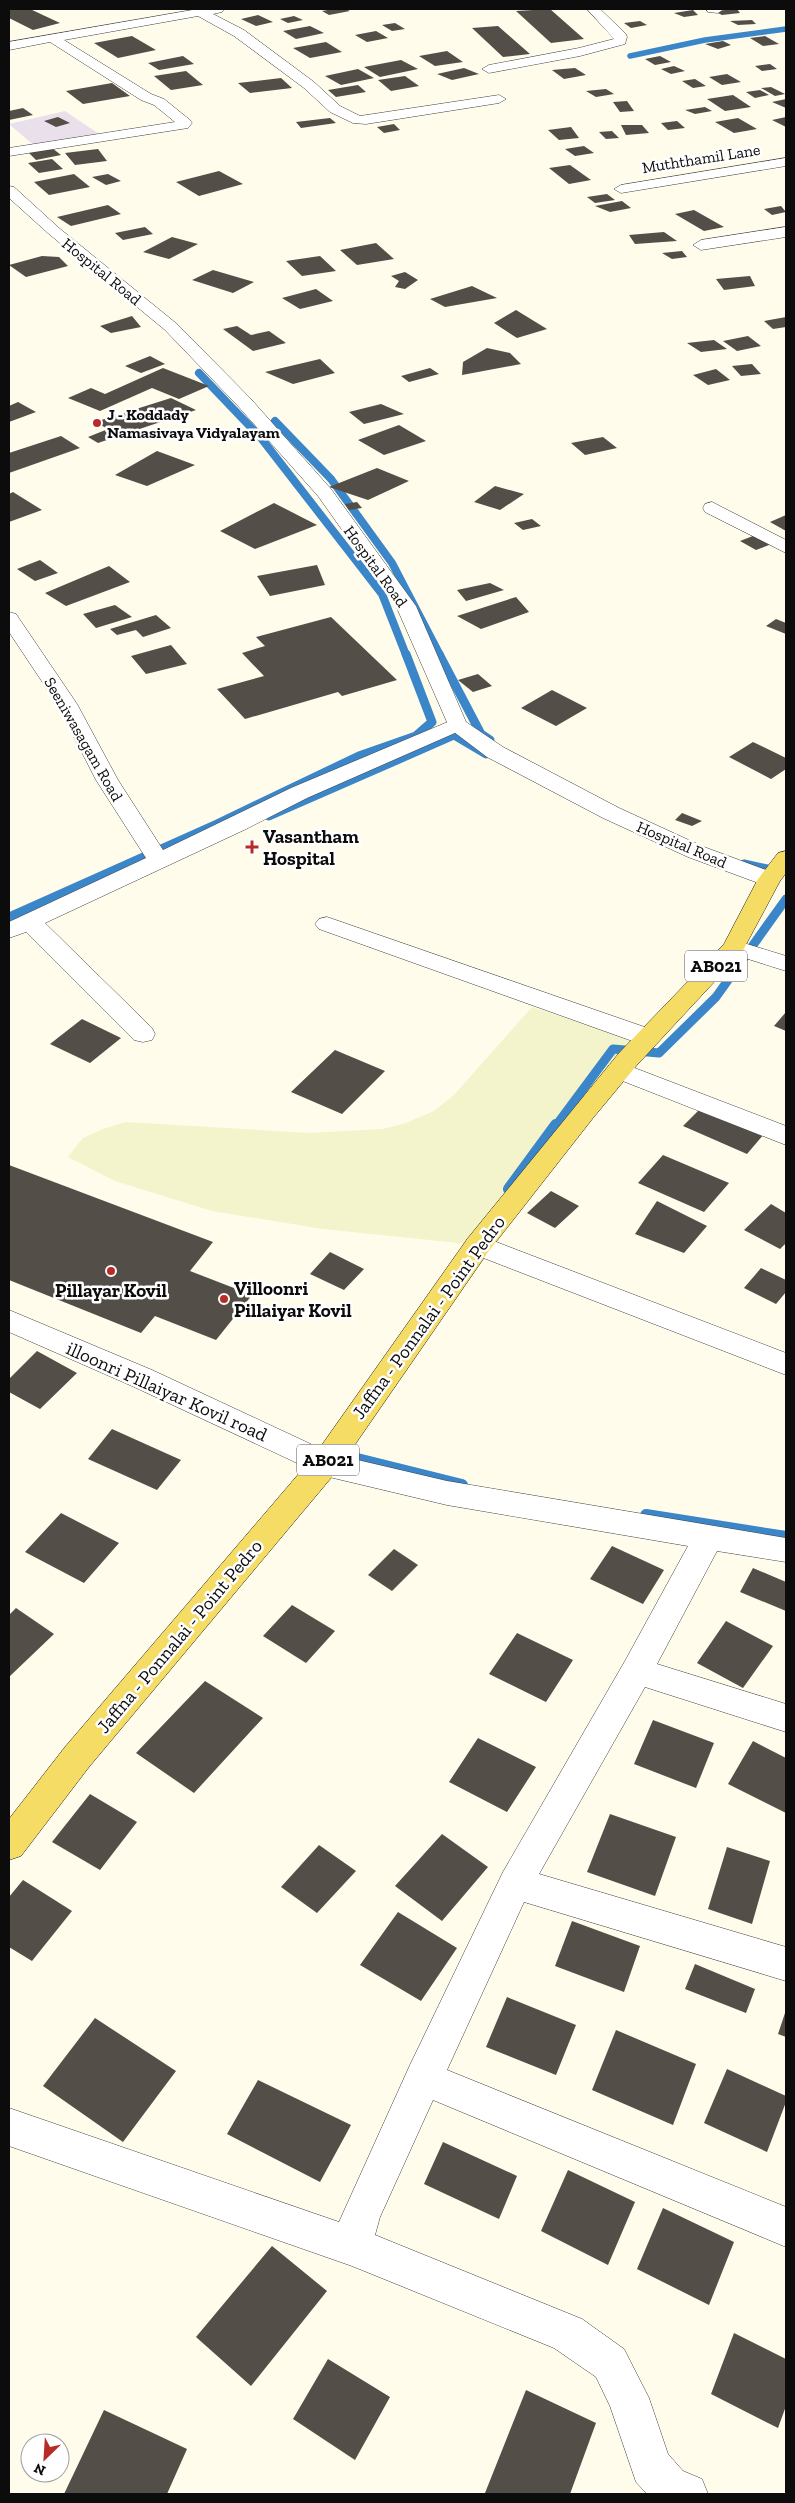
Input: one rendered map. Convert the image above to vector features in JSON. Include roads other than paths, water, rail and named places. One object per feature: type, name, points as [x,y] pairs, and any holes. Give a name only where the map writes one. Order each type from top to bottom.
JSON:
[{"type":"main road","name":"Jaffna - Ponnalai - Point Pedro","points":[[9,1845],[77,1757],[326,1464],[360,1410],[478,1245],[634,1052],[734,947],[769,879],[786,858]]},
{"type":"street","points":[[9,46],[218,9]]},
{"type":"street","points":[[489,69],[594,49],[620,41],[621,37],[593,9]]},
{"type":"street","points":[[712,9],[718,9]]},
{"type":"street","points":[[200,12],[238,33],[309,85],[335,110],[362,120],[499,99]]},
{"type":"street","points":[[9,152],[154,131],[183,125],[184,123],[159,102],[146,97],[52,38]]},
{"type":"street","name":"Muththamil Lane","points":[[621,190],[786,162]]},
{"type":"street","name":"Hospital Road","points":[[9,190],[54,231],[171,327],[244,402],[325,493],[406,606],[457,725],[495,752],[611,813],[696,852],[769,879]]},
{"type":"street","points":[[700,245],[786,232]]},
{"type":"street","points":[[712,508],[786,547]]},
{"type":"street","name":"Seeniwasagam Road","points":[[9,618],[68,704],[111,787],[159,861]]},
{"type":"street","points":[[143,1034],[19,926],[236,825],[299,793],[457,725]]},
{"type":"street","points":[[326,924],[634,1052],[786,1136]]},
{"type":"street","points":[[734,947],[786,964]]},
{"type":"street","points":[[478,1245],[786,1364]]},
{"type":"street","name":"illoonri Pillaiyar Kovil road","points":[[9,1320],[150,1382],[326,1464],[447,1493],[786,1550]]},
{"type":"street","points":[[352,2246],[361,2214],[515,1883],[638,1671],[709,1536]]},
{"type":"street","points":[[638,1671],[786,1718]]},
{"type":"street","points":[[515,1883],[786,1964]]},
{"type":"street","points":[[423,2078],[786,2226]]},
{"type":"street","points":[[9,2127],[352,2246],[568,2333],[610,2363],[628,2398],[651,2467],[668,2488],[686,2494]]},
{"type":"waterway","points":[[630,56],[705,40],[786,29]]},
{"type":"waterway","points":[[199,373],[261,438],[382,594],[406,655]]},
{"type":"waterway","points":[[275,421],[331,479],[392,563],[440,655]]},
{"type":"waterway","points":[[9,917],[217,824],[359,756],[416,736],[432,722],[406,654]]},
{"type":"waterway","points":[[439,654],[481,734],[490,740]]},
{"type":"waterway","points":[[269,816],[454,735],[486,754]]},
{"type":"waterway","points":[[744,864],[772,870]]},
{"type":"waterway","points":[[555,1127],[613,1049],[659,1053],[716,997],[786,899]]},
{"type":"waterway","points":[[509,1189],[556,1125]]},
{"type":"waterway","points":[[333,1453],[462,1485]]},
{"type":"waterway","points":[[646,1515],[786,1537]]},
{"type":"place","name":"J - Koddady Namasivaya Vidyalayam","points":[[97,423]]},
{"type":"place","name":"Vasantham Hospital","points":[[252,847]]},
{"type":"place","name":"Pillayar Kovil","points":[[111,1271]]},
{"type":"place","name":"Villoonri Pillaiyar Kovil","points":[[224,1299]]}]
